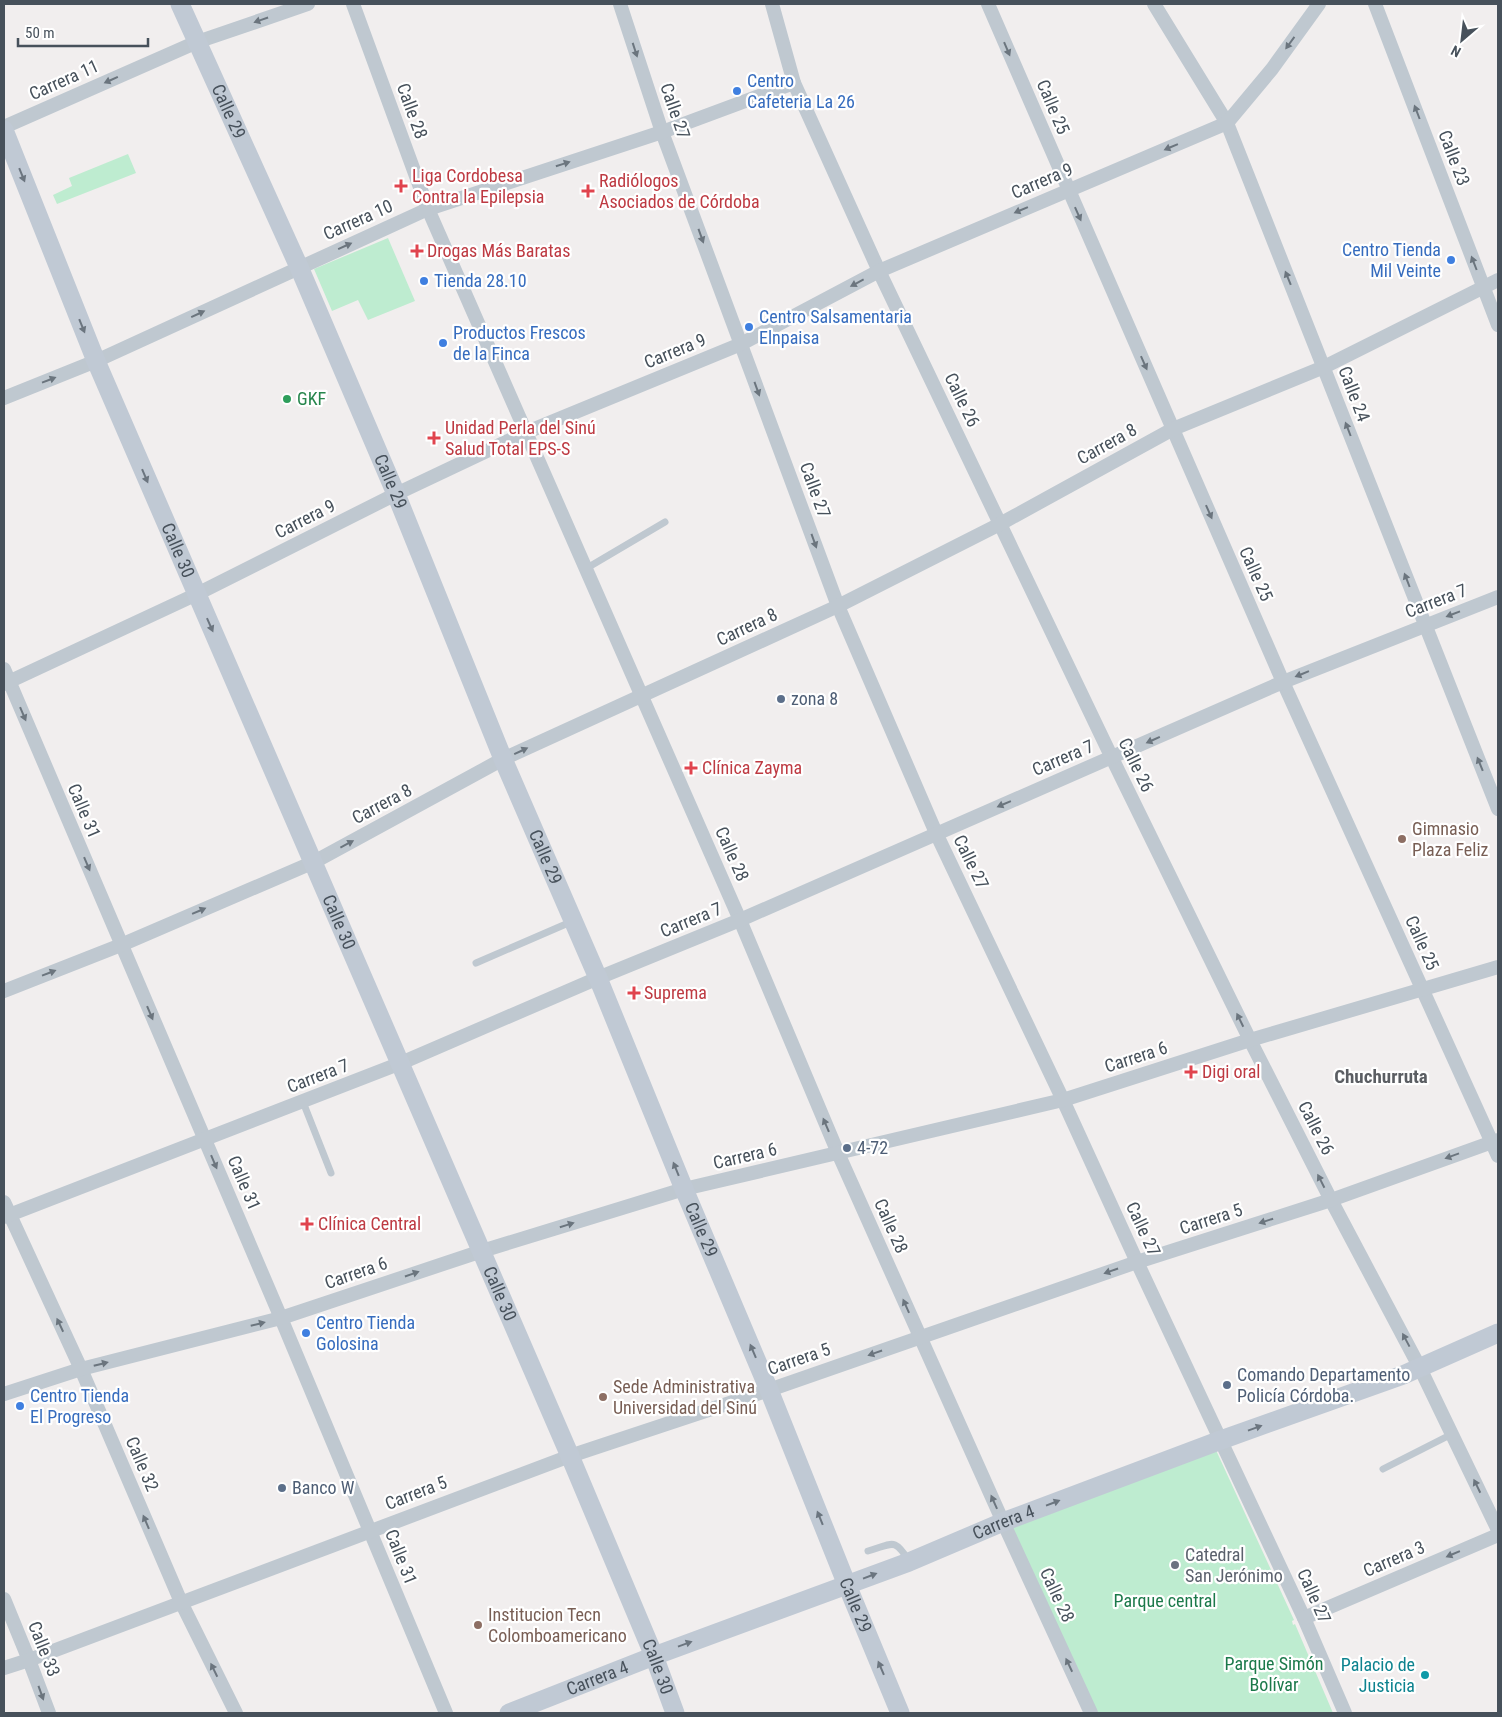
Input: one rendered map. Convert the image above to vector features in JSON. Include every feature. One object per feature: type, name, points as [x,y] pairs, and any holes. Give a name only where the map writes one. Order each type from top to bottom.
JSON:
[{"type":"street","name":"Calle 29","points":[[180,4],[299,267],[396,494],[504,759],[598,978],[684,1190],[769,1390],[900,1713]]},
{"type":"street","name":"Carrera 11","points":[[4,128],[197,42],[308,4]]},
{"type":"street","name":"Calle 28","points":[[353,4],[428,209],[740,920],[838,1153],[1087,1712]]},
{"type":"street","name":"Calle 27","points":[[620,4],[662,132],[838,606],[936,833],[1063,1100],[1304,1618],[1345,1713]]},
{"type":"street","name":"Calle 26","points":[[772,4],[794,83],[879,271],[1112,758],[1250,1040],[1331,1200],[1420,1368],[1498,1530]]},
{"type":"street","name":"Calle 25","points":[[988,4],[1283,682],[1422,988],[1495,1141],[1498,1156]]},
{"type":"street","name":"Calle 24","points":[[1154,4],[1227,123],[1498,809]]},
{"type":"street","name":"Carrera 9","points":[[5,678],[197,594],[396,494],[527,432],[741,344],[879,271],[1227,123],[1272,69],[1318,4]]},
{"type":"street","name":"Calle 23","points":[[1376,4],[1498,325]]},
{"type":"street","name":"Carrera 10","points":[[4,398],[96,361],[428,209],[662,132],[794,83]]},
{"type":"street","name":"Calle 30","points":[[4,128],[96,361],[570,1456],[654,1656],[675,1713]]},
{"type":"street","name":"Carrera 8","points":[[4,991],[122,945],[314,862],[504,759],[838,606],[1000,524],[1173,429],[1324,367],[1498,280]]},
{"type":"street","name":"Carrera 7","points":[[6,1211],[205,1140],[401,1063],[598,978],[740,920],[1283,682],[1498,597]]},
{"type":"street","name":"Calle 31","points":[[5,678],[122,945],[281,1318],[446,1713]]},
{"type":"street","name":"Carrera 6","points":[[4,1394],[81,1369],[281,1318],[482,1251],[684,1190],[1063,1100],[1250,1040],[1498,967]]},
{"type":"street","name":"Carrera 5","points":[[4,1668],[30,1660],[570,1456],[769,1390],[1137,1262],[1331,1200],[1495,1141]]},
{"type":"street","name":"Calle 32","points":[[6,1211],[81,1369],[180,1602],[236,1713]]},
{"type":"street","name":"Carrera 4","points":[[509,1713],[654,1656],[909,1562],[1003,1522],[1420,1368],[1498,1333]]},
{"type":"street","name":"Carrera 3","points":[[1304,1618],[1498,1535]]},
{"type":"street","name":"Calle 33","points":[[4,1599],[30,1660],[49,1713]]},
{"type":"lane","points":[[586,568],[665,522]]},
{"type":"lane","points":[[476,963],[573,921]]},
{"type":"lane","points":[[303,1102],[331,1173]]},
{"type":"lane","points":[[1384,1469],[1452,1434]]},
{"type":"lane","points":[[868,1551],[893,1544],[900,1546],[909,1562]]},
{"type":"green space","points":[[128,154],[136,173],[57,204],[53,195],[72,186],[69,178]]},
{"type":"green space","points":[[388,238],[415,301],[368,320],[358,300],[332,311],[314,269]]},
{"type":"green space","name":"Parque central","points":[[1215,1448],[1294,1620],[1292,1621],[1293,1625],[1295,1624],[1333,1713],[1095,1713],[1011,1527]]},
{"type":"place","name":"Centro Cafeteria La 26","points":[[737,91]]},
{"type":"place","name":"Liga Cordobesa Contra la Epilepsia","points":[[401,186]]},
{"type":"place","name":"Radiólogos Asociados de Córdoba","points":[[588,191]]},
{"type":"place","name":"Drogas Más Baratas","points":[[417,251]]},
{"type":"place","name":"Centro Tienda Mil Veinte","points":[[1451,260]]},
{"type":"place","name":"Tienda 28.10","points":[[424,281]]},
{"type":"place","name":"Centro Salsamentaria Elnpaisa","points":[[749,327]]},
{"type":"place","name":"Productos Frescos de la Finca","points":[[443,343]]},
{"type":"place","name":"GKF","points":[[287,399]]},
{"type":"place","name":"Unidad Perla del Sinú Salud Total EPS-S","points":[[434,438]]},
{"type":"place","name":"zona 8","points":[[781,699]]},
{"type":"place","name":"Clínica Zayma","points":[[691,768]]},
{"type":"place","name":"Gimnasio Plaza Feliz","points":[[1402,839]]},
{"type":"place","name":"Suprema","points":[[634,993]]},
{"type":"place","name":"Digi oral","points":[[1191,1072]]},
{"type":"place","name":"4-72","points":[[847,1148]]},
{"type":"place","name":"Clínica Central","points":[[307,1224]]},
{"type":"place","name":"Centro Tienda Golosina","points":[[306,1333]]},
{"type":"place","name":"Comando Departamento Policía Córdoba.","points":[[1227,1385]]},
{"type":"place","name":"Sede Administrativa Universidad del Sinú","points":[[603,1397]]},
{"type":"place","name":"Centro Tienda El Progreso","points":[[20,1406]]},
{"type":"place","name":"Banco W","points":[[282,1488]]},
{"type":"place","name":"Catedral San Jerónimo","points":[[1175,1565]]},
{"type":"place","name":"Institucion Tecn Colomboamericano","points":[[478,1625]]},
{"type":"place","name":"Palacio de Justicia","points":[[1425,1675]]},
{"type":"district","name":"Chuchurruta","points":[[1381,1076]]},
{"type":"park label","name":"Parque Simón Bolívar","points":[[1274,1674]]}]
